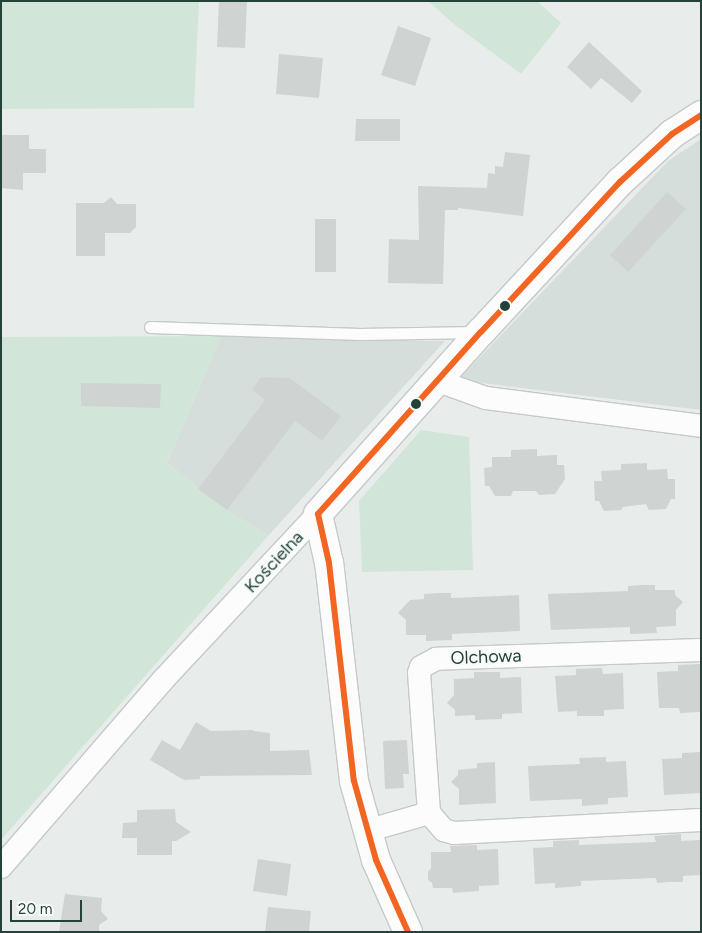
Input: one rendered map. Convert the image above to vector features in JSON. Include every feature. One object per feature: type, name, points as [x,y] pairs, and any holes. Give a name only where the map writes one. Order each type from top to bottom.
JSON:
[{"type":"street","name":"Kościelna","points":[[1,867],[163,680],[318,514],[481,332],[620,182],[672,134],[701,115]]},
{"type":"street","points":[[438,381],[486,398],[701,426]]},
{"type":"street","points":[[318,514],[329,563],[354,781],[366,831],[386,885],[408,932]]},
{"type":"street","name":"Olchowa","points":[[428,813],[419,674],[421,667],[427,663],[436,659],[701,650]]},
{"type":"street","points":[[366,831],[428,813],[440,827],[454,833],[701,820]]},
{"type":"lane","points":[[150,327],[360,334],[481,332]]},
{"type":"shaded area","points":[[701,139],[701,410],[458,380],[668,161]]},
{"type":"shaded area","points":[[221,336],[445,341],[268,536],[227,510],[167,463]]},
{"type":"green space","points":[[1,1],[199,1],[194,108],[1,109]]},
{"type":"green space","points":[[428,1],[537,1],[561,23],[521,74],[455,25]]},
{"type":"green space","points":[[221,336],[167,463],[227,510],[268,536],[1,840],[1,337]]},
{"type":"green space","points":[[421,430],[469,437],[473,570],[362,572],[359,501]]},
{"type":"building","points":[[219,1],[247,1],[245,48],[217,47]]},
{"type":"building","points":[[398,26],[431,38],[415,86],[381,75]]},
{"type":"building","points":[[589,42],[642,91],[632,103],[601,78],[591,89],[567,67]]},
{"type":"building","points":[[279,54],[323,58],[319,98],[276,94]]},
{"type":"building","points":[[356,119],[400,119],[400,141],[355,141]]},
{"type":"building","points":[[1,135],[29,135],[29,149],[46,149],[46,173],[23,173],[23,190],[1,188]]},
{"type":"building","points":[[505,152],[530,155],[523,216],[458,208],[458,210],[445,210],[443,284],[388,283],[389,239],[419,240],[418,186],[487,188],[488,173],[495,174],[495,166],[503,167]]},
{"type":"building","points":[[667,192],[686,209],[628,272],[610,255]]},
{"type":"building","points":[[111,197],[117,204],[136,204],[136,227],[130,233],[105,233],[105,256],[76,256],[76,203],[104,203]]},
{"type":"building","points":[[315,219],[336,219],[336,272],[315,272]]},
{"type":"building","points":[[261,377],[290,378],[341,416],[322,441],[295,421],[227,510],[198,489],[265,400],[252,390]]},
{"type":"building","points":[[81,383],[161,384],[160,408],[81,406]]},
{"type":"building","points":[[537,449],[537,456],[557,455],[557,465],[564,465],[565,479],[555,494],[539,495],[536,491],[513,491],[511,496],[495,496],[489,486],[485,486],[484,468],[492,467],[492,457],[511,457],[511,450]]},
{"type":"building","points":[[647,463],[647,470],[667,469],[668,479],[675,479],[675,499],[671,499],[666,509],[649,510],[646,504],[623,507],[621,510],[604,511],[599,501],[595,501],[594,481],[602,481],[601,471],[621,470],[621,464]]},
{"type":"building","points":[[655,585],[655,590],[675,590],[675,595],[683,602],[676,610],[676,626],[656,627],[657,633],[630,634],[630,627],[551,630],[548,594],[628,591],[628,586]]},
{"type":"building","points":[[451,593],[451,598],[519,595],[520,631],[452,634],[452,640],[426,641],[426,635],[406,635],[406,620],[398,613],[410,600],[424,599],[424,594]]},
{"type":"building","points":[[701,664],[701,712],[680,713],[679,708],[659,708],[657,672],[678,671],[678,665]]},
{"type":"building","points":[[602,668],[603,674],[623,673],[624,709],[604,710],[604,716],[577,716],[577,711],[558,712],[555,676],[576,675],[576,669]]},
{"type":"building","points":[[474,672],[500,672],[500,678],[521,677],[522,713],[502,714],[502,719],[475,720],[475,715],[455,716],[455,710],[447,703],[454,695],[454,679],[474,678]]},
{"type":"building","points":[[196,722],[211,731],[253,730],[270,733],[270,751],[309,750],[312,775],[200,776],[200,779],[184,780],[150,760],[162,740],[180,750]]},
{"type":"building","points":[[407,740],[409,774],[403,774],[404,788],[385,789],[383,741]]},
{"type":"building","points":[[701,752],[701,793],[664,795],[662,759],[682,758],[682,753]]},
{"type":"building","points":[[606,757],[606,762],[626,761],[628,797],[608,798],[608,804],[582,806],[582,799],[530,801],[528,766],[580,764],[579,758]]},
{"type":"building","points":[[495,762],[496,803],[459,805],[459,789],[451,782],[458,775],[458,770],[477,768],[477,763]]},
{"type":"building","points":[[175,809],[176,822],[191,832],[176,841],[172,841],[172,855],[137,855],[137,838],[122,838],[123,823],[137,822],[137,810]]},
{"type":"building","points":[[681,834],[681,841],[701,840],[701,875],[683,876],[683,882],[657,883],[656,878],[581,881],[581,886],[555,888],[555,883],[535,884],[533,848],[553,847],[553,841],[579,840],[579,845],[656,842],[654,836]]},
{"type":"building","points":[[477,845],[477,850],[498,849],[499,885],[479,886],[479,891],[453,893],[452,888],[433,888],[432,883],[428,880],[428,872],[431,868],[431,852],[451,852],[450,846]]},
{"type":"building","points":[[258,859],[291,864],[287,896],[253,891]]},
{"type":"building","points":[[65,894],[102,898],[101,911],[108,919],[99,925],[99,932],[59,932]]},
{"type":"building","points":[[268,907],[311,911],[309,932],[265,932]]},
{"type":"transit line","points":[[318,514],[481,332],[620,182],[672,134],[701,115]]},
{"type":"transit line","points":[[318,514],[329,563],[354,781],[376,860],[408,932]]}]
